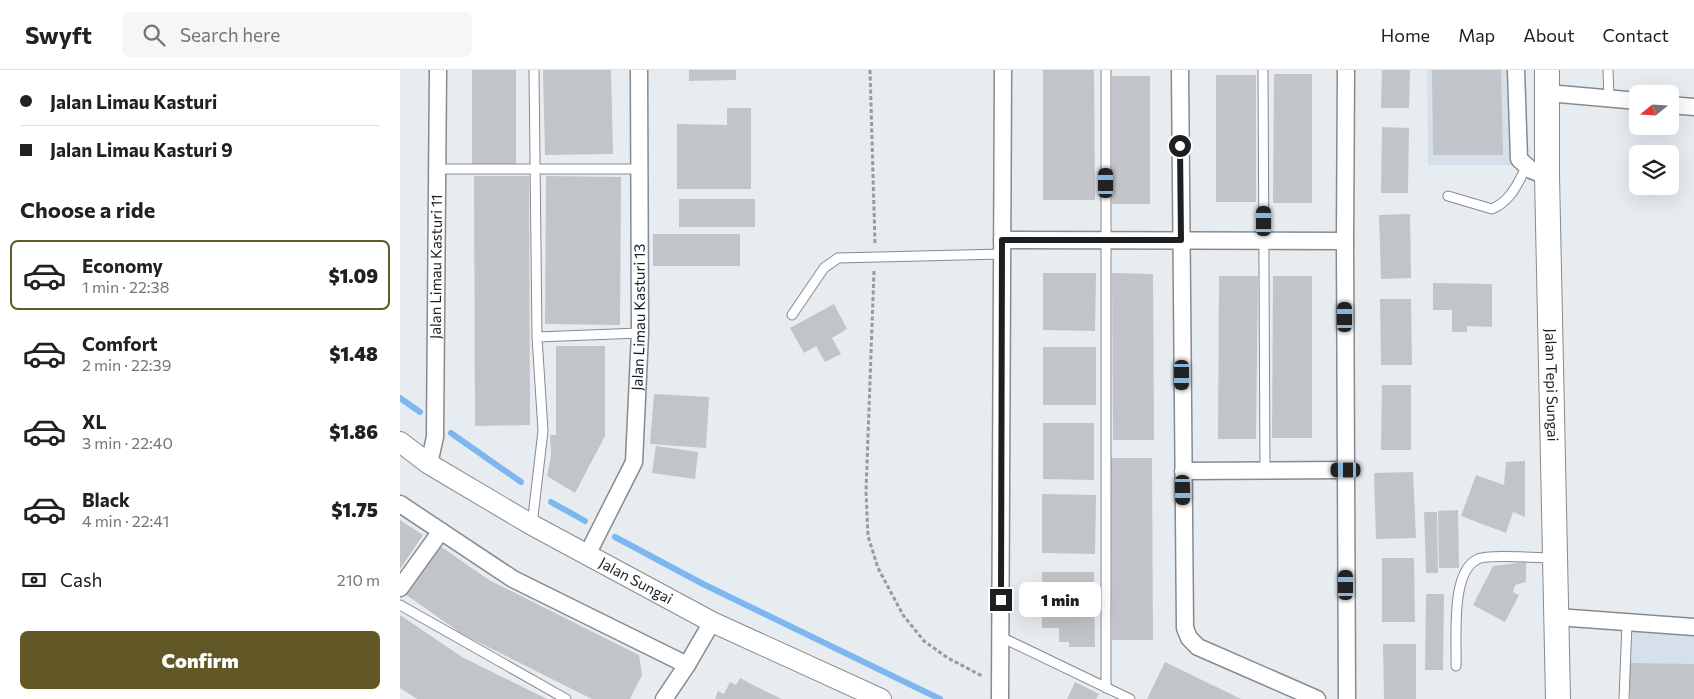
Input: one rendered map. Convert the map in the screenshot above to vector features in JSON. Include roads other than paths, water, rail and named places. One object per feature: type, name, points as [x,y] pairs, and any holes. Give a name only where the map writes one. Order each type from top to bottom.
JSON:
[{"type":"main road","name":"Jalan Tepi Sungai","points":[[1548,81],[1536,171],[1555,558],[1558,699]]},
{"type":"street","name":"Jalan Limau Kasturi 11","points":[[429,464],[436,437],[438,70]]},
{"type":"street","name":"Jalan Limau Kasturi 13","points":[[587,555],[634,462],[640,333],[639,70]]},
{"type":"street","points":[[1000,692],[1003,70]]},
{"type":"street","points":[[1180,70],[1185,628],[1189,638],[1198,646],[1317,699]]},
{"type":"street","points":[[1346,70],[1347,699]]},
{"type":"street","points":[[1516,70],[1519,159],[1536,171]]},
{"type":"street","points":[[1548,81],[1609,99],[1629,101]]},
{"type":"street","points":[[1679,106],[1694,107]]},
{"type":"street","points":[[1002,247],[1106,240],[1345,240]]},
{"type":"street","name":"Jalan Sungai","points":[[400,442],[429,464],[532,525],[712,622],[881,699]]},
{"type":"street","points":[[1183,471],[1346,470]]},
{"type":"street","points":[[400,504],[513,579],[687,665]]},
{"type":"street","points":[[400,588],[441,531]]},
{"type":"street","points":[[1557,617],[1694,627]]},
{"type":"street","points":[[664,699],[687,665],[712,622]]},
{"type":"lane","points":[[532,525],[543,431],[537,338],[534,70]]},
{"type":"lane","points":[[1106,70],[1106,688]]},
{"type":"lane","points":[[1264,70],[1265,470]]},
{"type":"lane","points":[[1608,70],[1609,99]]},
{"type":"lane","points":[[436,169],[638,169]]},
{"type":"lane","points":[[1448,196],[1492,209],[1504,203],[1536,171]]},
{"type":"lane","points":[[792,315],[824,268],[838,258],[1002,247]]},
{"type":"lane","points":[[537,338],[640,333]]},
{"type":"lane","points":[[1456,666],[1459,584],[1467,566],[1480,558],[1555,558]]},
{"type":"lane","points":[[400,605],[566,699]]},
{"type":"lane","points":[[1624,699],[1627,622]]},
{"type":"lane","points":[[1001,637],[1130,699]]},
{"type":"waterway","points":[[400,398],[420,412]]},
{"type":"waterway","points":[[451,433],[521,482]]},
{"type":"waterway","points":[[551,502],[585,521]]},
{"type":"waterway","points":[[615,537],[703,584],[940,699]]}]
